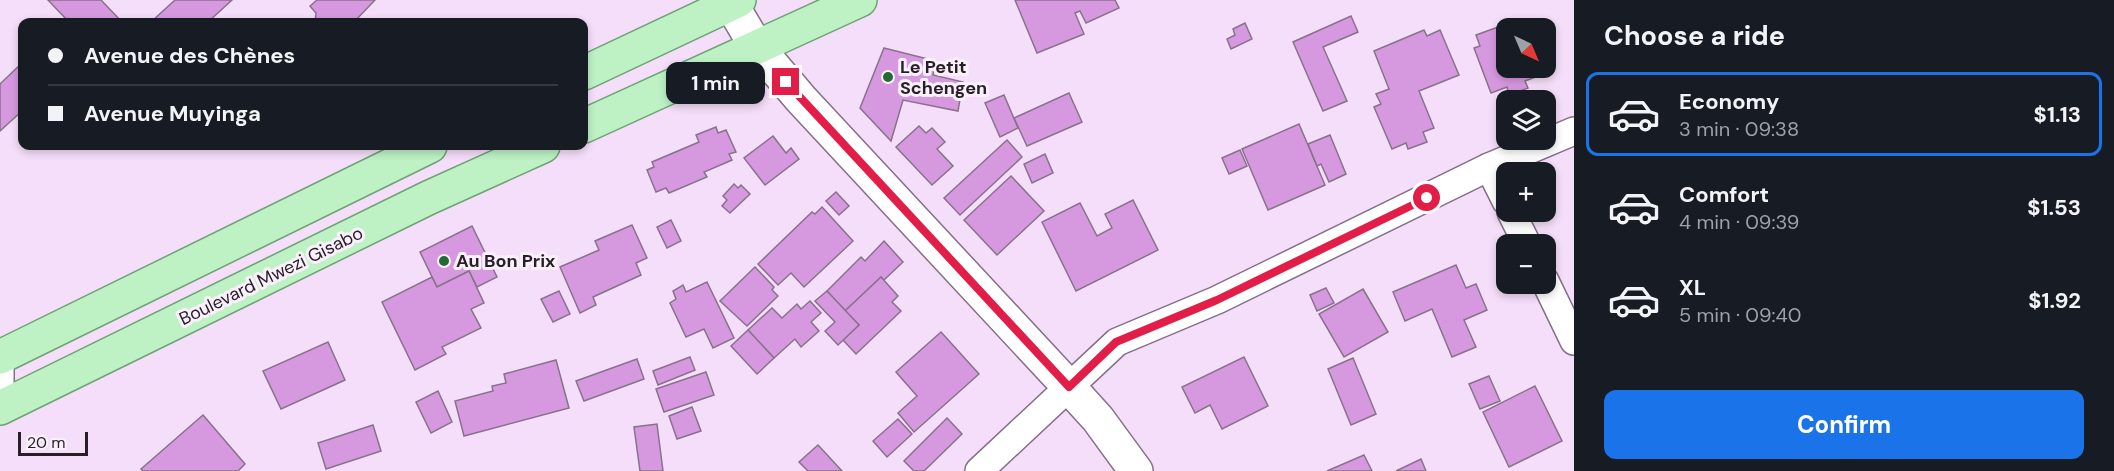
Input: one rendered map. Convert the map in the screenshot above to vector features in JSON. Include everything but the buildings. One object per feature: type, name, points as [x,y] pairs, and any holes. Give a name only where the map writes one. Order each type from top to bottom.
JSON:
[{"type":"main road","points":[[588,124],[860,0]]},
{"type":"main road","points":[[588,71],[735,2]]},
{"type":"main road","points":[[0,357],[419,150],[428,198]]},
{"type":"main road","name":"Boulevard Mwezi Gisabo","points":[[0,408],[428,198],[534,150]]},
{"type":"main road","points":[[213,252],[236,293]]},
{"type":"street","points":[[735,2],[756,46],[801,99],[1098,419],[1136,471]]},
{"type":"street","points":[[979,471],[1116,342],[1217,300],[1489,167],[1574,130]]},
{"type":"street","points":[[1489,167],[1496,181]]},
{"type":"street","points":[[1551,294],[1574,341]]},
{"type":"street","points":[[0,369],[0,387]]},
{"type":"place","name":"Le Petit Schengen","points":[[888,77]]},
{"type":"place","name":"Au Bon Prix","points":[[444,261]]},
{"type":"route","points":[[786,82],[1069,387],[1116,342],[1217,300],[1427,198]]}]
